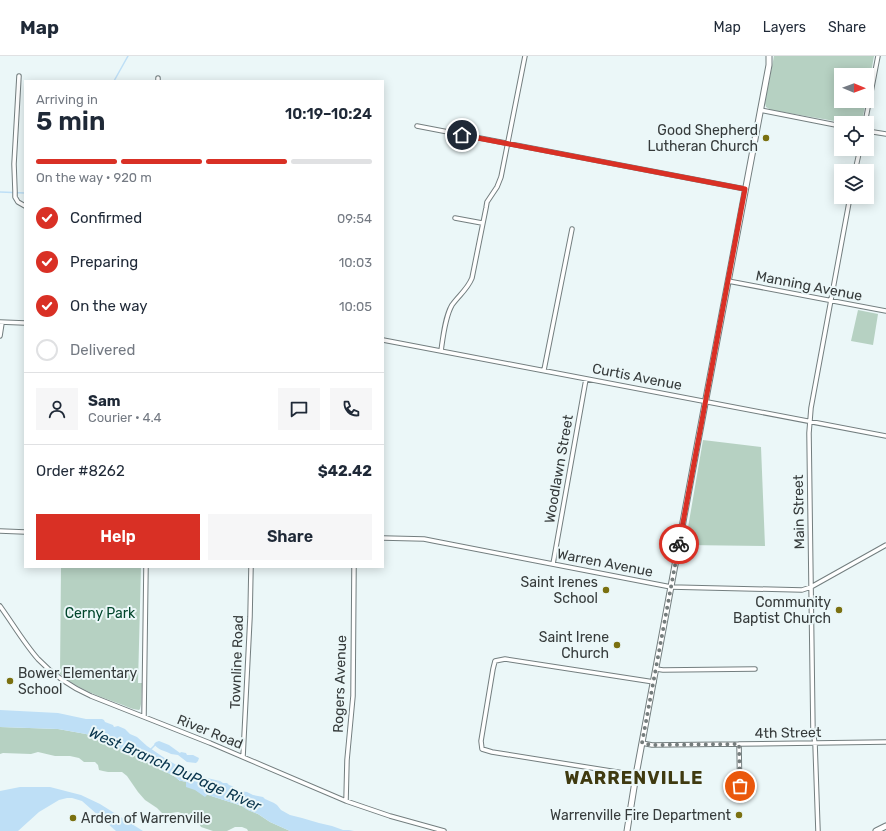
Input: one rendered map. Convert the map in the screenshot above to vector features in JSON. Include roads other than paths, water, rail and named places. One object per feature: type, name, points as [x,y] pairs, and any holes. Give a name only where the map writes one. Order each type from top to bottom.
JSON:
[{"type":"main road","points":[[627,831],[705,401],[771,56]]},
{"type":"main road","points":[[876,831],[886,826]]},
{"type":"street","points":[[441,351],[449,312],[454,302],[468,287],[472,278],[482,223],[488,202],[500,182],[525,56]]},
{"type":"street","points":[[866,116],[878,56]]},
{"type":"street","points":[[19,76],[14,190],[15,197],[18,202],[24,205]]},
{"type":"street","points":[[760,110],[834,125]]},
{"type":"street","points":[[417,126],[745,189]]},
{"type":"street","points":[[874,132],[886,134]]},
{"type":"street","name":"Main Street","points":[[818,831],[815,743],[813,732],[810,408],[849,204]]},
{"type":"street","points":[[455,218],[482,223]]},
{"type":"street","points":[[544,370],[572,229]]},
{"type":"street","name":"Manning Avenue","points":[[728,281],[886,311]]},
{"type":"street","points":[[0,336],[1,323],[24,323]]},
{"type":"street","name":"Curtis Avenue","points":[[384,340],[886,436]]},
{"type":"street","name":"Woodlawn Street","points":[[553,564],[586,379]]},
{"type":"street","points":[[0,531],[24,532]]},
{"type":"street","name":"Warren Avenue","points":[[384,538],[429,540],[671,586],[802,590],[811,588],[886,545]]},
{"type":"street","points":[[144,716],[146,568]]},
{"type":"street","name":"Townline Road","points":[[243,757],[251,568]]},
{"type":"street","name":"Rogers Avenue","points":[[346,801],[347,760],[352,696],[354,568]]},
{"type":"street","name":"River Road","points":[[0,606],[38,658],[60,678],[78,690],[243,757],[346,801],[390,816],[444,831]]},
{"type":"street","points":[[636,775],[492,752],[482,749],[482,732],[493,669],[495,661],[503,659],[654,682]]},
{"type":"street","points":[[656,669],[755,669]]},
{"type":"street","name":"4th Street","points":[[642,743],[652,745],[886,742]]},
{"type":"street","points":[[739,744],[740,800]]},
{"type":"water","name":"West Branch DuPage River","points":[[0,710],[58,713],[86,719],[102,719],[114,727],[118,726],[125,729],[147,746],[180,767],[207,778],[227,783],[239,791],[263,797],[290,815],[343,830],[354,831],[290,831],[270,822],[242,806],[208,795],[205,797],[195,790],[186,787],[186,782],[180,781],[158,767],[116,746],[86,734],[58,729],[0,727]]},
{"type":"water","points":[[159,741],[169,745],[180,753],[186,753],[187,755],[193,755],[199,758],[198,761],[196,763],[187,762],[178,755],[159,749],[154,744]]},
{"type":"water","points":[[20,787],[50,787],[81,795],[100,804],[143,831],[116,831],[82,801],[67,798],[59,800],[39,812],[18,831],[0,831],[0,791]]},
{"type":"waterway","points":[[115,80],[128,56]]},
{"type":"waterway","points":[[0,192],[24,193]]},
{"type":"waterway","name":"West Branch DuPage River","points":[[151,749],[155,745]]},
{"type":"place","name":"Good Shepherd Lutheran Church","points":[[766,138]]},
{"type":"place","name":"Saint Irenes School","points":[[606,590]]},
{"type":"place","name":"Community Baptist Church","points":[[839,610]]},
{"type":"place","name":"Saint Irene Church","points":[[617,645]]},
{"type":"place","name":"Bower Elementary School","points":[[10,681]]},
{"type":"place","name":"Warrenville Fire Department","points":[[739,815]]},
{"type":"place","name":"Arden of Warrenville","points":[[73,818]]},
{"type":"district","name":"WARRENVILLE","points":[[634,778]]},
{"type":"park label","name":"Cerny Park","points":[[100,613]]}]
